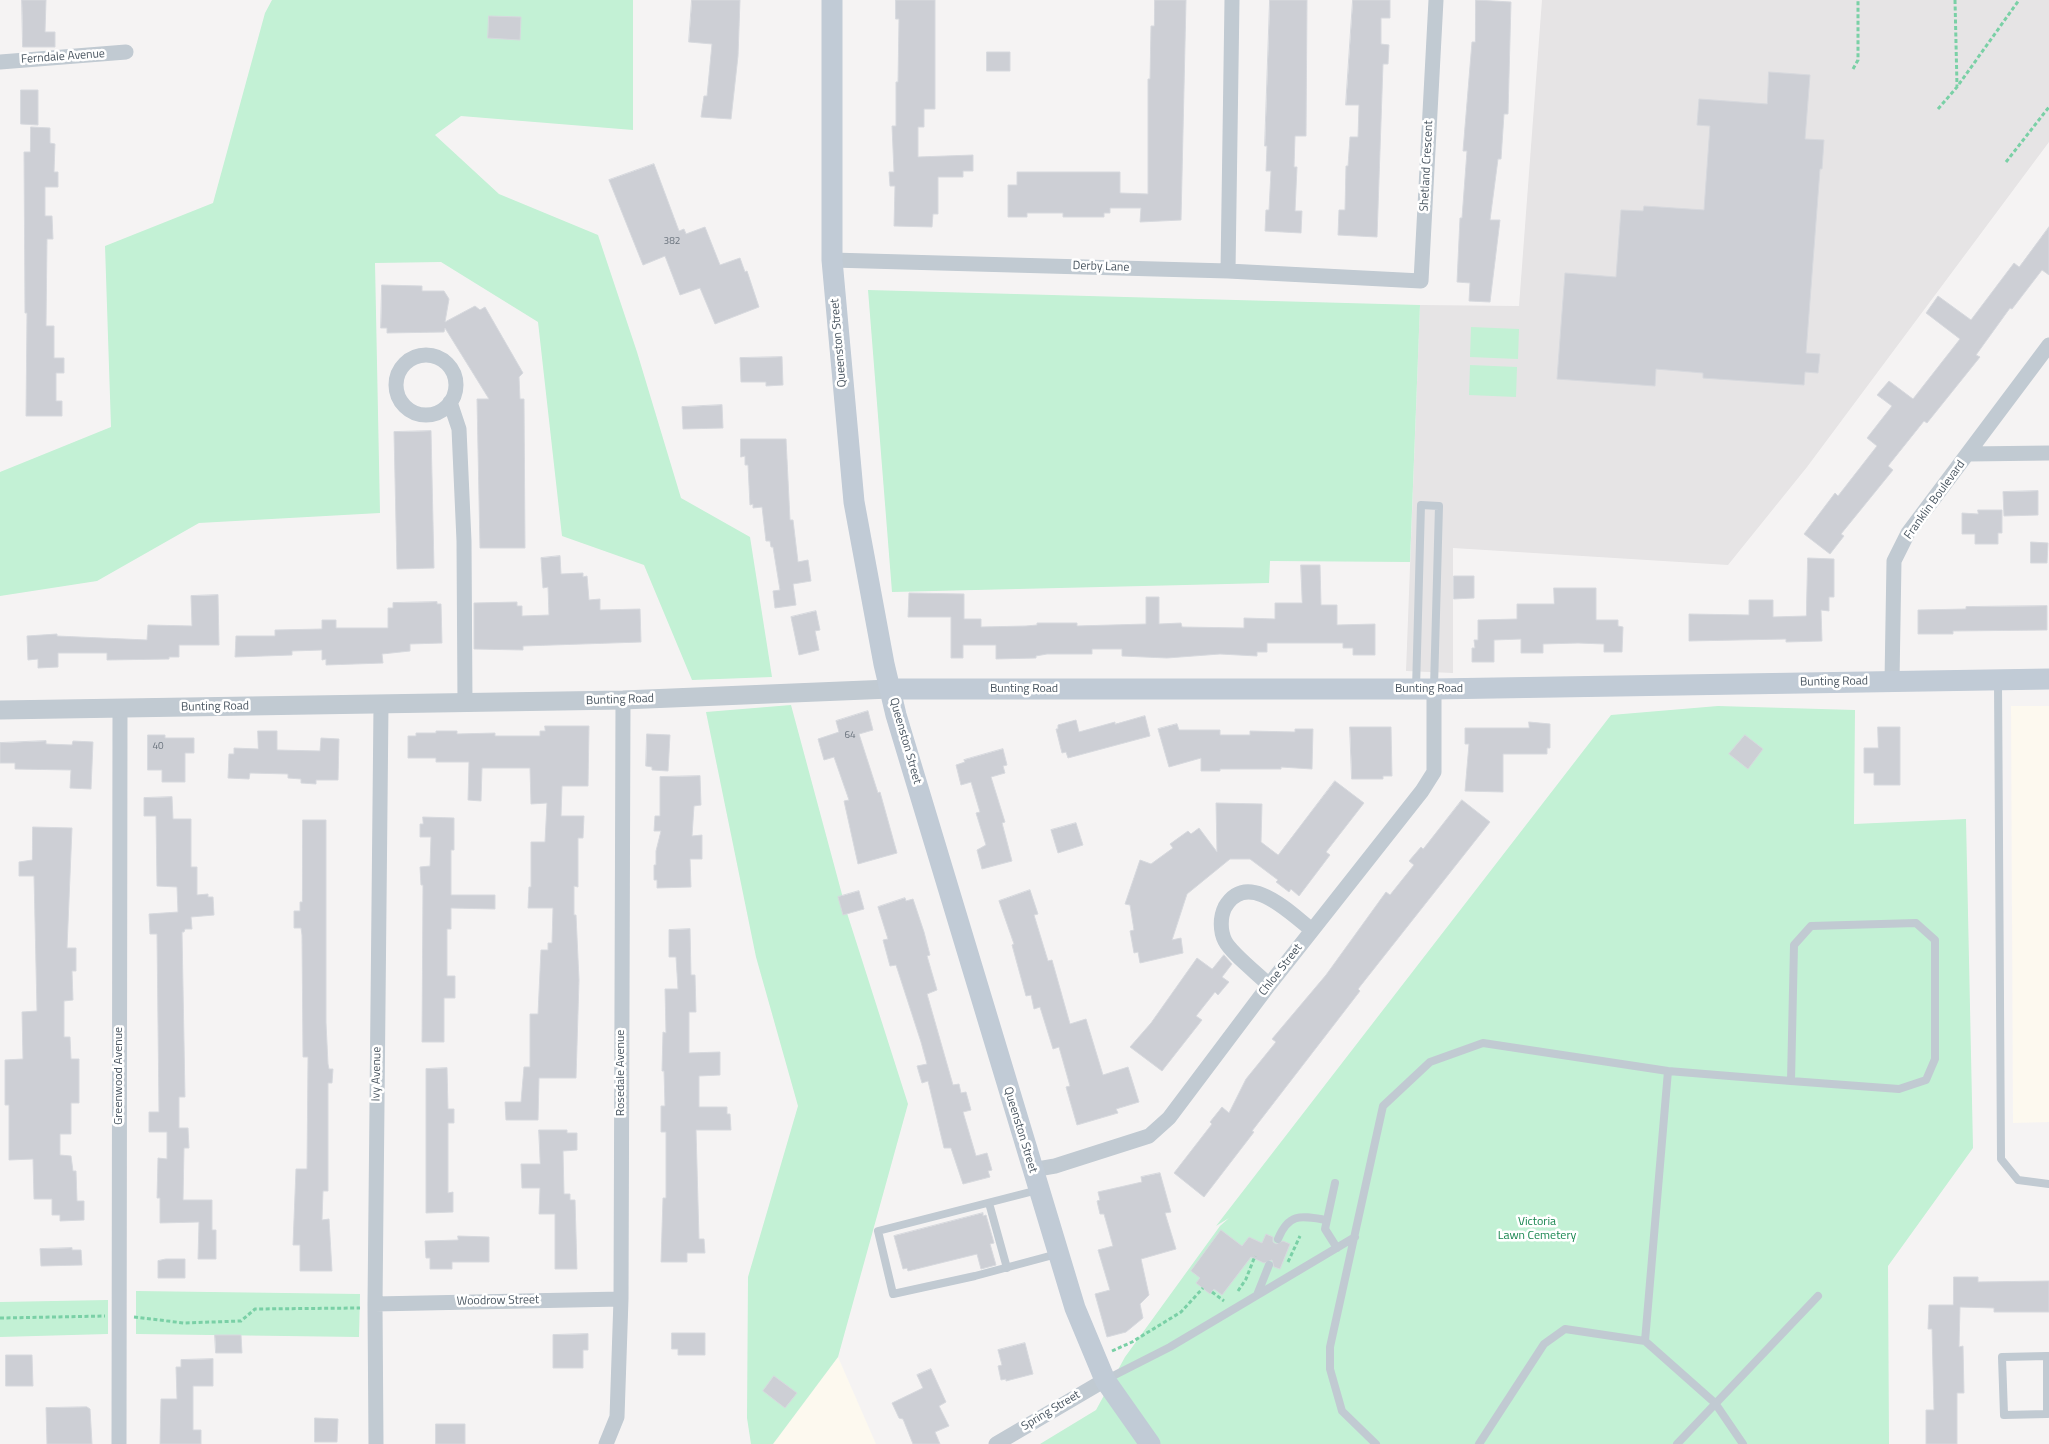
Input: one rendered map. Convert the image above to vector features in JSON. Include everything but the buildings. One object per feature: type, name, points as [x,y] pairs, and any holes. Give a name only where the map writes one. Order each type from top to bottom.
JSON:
[{"type":"main road","name":"Queenston Street","points":[[832,0],[832,260],[854,502],[890,690],[1035,1180],[1075,1308],[1105,1380],[1150,1444]]},
{"type":"main road","name":"Bunting Road","points":[[890,690],[1425,689],[2049,679]]},
{"type":"street","points":[[1228,271],[1232,0]]},
{"type":"street","name":"Shetland Crescent","points":[[1370,278],[1421,281],[1436,0]]},
{"type":"street","name":"Ferndale Avenue","points":[[0,62],[126,52]]},
{"type":"street","name":"Derby Lane","points":[[832,260],[1228,271],[1370,278]]},
{"type":"street","name":"Franklin Boulevard","points":[[1892,681],[1894,561],[1908,533],[2049,345]]},
{"type":"street","points":[[450,402],[459,428],[460,438],[464,542],[465,704]]},
{"type":"street","points":[[1969,454],[2049,453]]},
{"type":"street","name":"Chloe Street","points":[[1035,1180],[1055,1166],[1149,1136],[1169,1118],[1269,985],[1349,886],[1434,772],[1425,689]]},
{"type":"street","name":"Bunting Road","points":[[0,710],[465,704],[890,690]]},
{"type":"street","name":"Rosedale Avenue","points":[[606,1444],[617,1417],[621,1299],[623,700]]},
{"type":"street","name":"Ivy Avenue","points":[[376,1444],[375,1304],[381,705]]},
{"type":"street","name":"Greenwood Avenue","points":[[119,1444],[120,709]]},
{"type":"street","points":[[1269,985],[1225,941],[1220,923],[1223,910],[1229,900],[1240,893],[1254,892],[1271,898],[1312,930]]},
{"type":"street","name":"Woodrow Street","points":[[375,1304],[621,1299]]},
{"type":"street","name":"Spring Street","points":[[996,1444],[1105,1380]]},
{"type":"lane","points":[[1421,505],[1439,506],[1425,689],[1421,505]]},
{"type":"lane","points":[[1998,680],[2001,1158],[2018,1180],[2049,1184]]},
{"type":"lane","points":[[1376,1444],[1342,1412],[1330,1369],[1330,1348],[1384,1106],[1430,1062],[1483,1043],[1668,1071],[1791,1081],[1899,1089],[1926,1080],[1935,1059],[1935,940],[1916,922],[1811,926],[1794,946],[1791,1081]]},
{"type":"lane","points":[[1645,1341],[1668,1071]]},
{"type":"lane","points":[[1035,1180],[989,1203],[878,1231],[893,1294],[1007,1268],[1058,1254]]},
{"type":"lane","points":[[1335,1183],[1325,1229],[1338,1248]]},
{"type":"lane","points":[[989,1203],[1007,1268]]},
{"type":"lane","points":[[1278,1239],[1283,1226],[1292,1219],[1303,1216],[1326,1220]]},
{"type":"lane","points":[[1105,1380],[1148,1359],[1355,1237]]},
{"type":"lane","points":[[1257,1295],[1269,1265]]},
{"type":"lane","points":[[1677,1444],[1818,1296]]},
{"type":"lane","points":[[1479,1444],[1544,1344],[1566,1329],[1645,1341],[1716,1403],[1744,1444]]},
{"type":"lane","points":[[2048,1356],[2047,1414],[2004,1415],[2002,1357],[2048,1356]]},
{"type":"path","points":[[1853,69],[1858,60],[1858,0]]},
{"type":"path","points":[[1955,0],[1957,87]]},
{"type":"path","points":[[1938,110],[1957,87],[2019,0]]},
{"type":"path","points":[[2006,162],[2049,107]]},
{"type":"path","points":[[1286,1267],[1300,1236]]},
{"type":"path","points":[[1235,1294],[1246,1279],[1255,1256]]},
{"type":"path","points":[[1112,1351],[1132,1342],[1181,1312],[1203,1288]]},
{"type":"path","points":[[1212,1292],[1224,1302],[1231,1298]]},
{"type":"path","points":[[0,1318],[119,1315],[184,1324],[241,1322],[255,1309],[357,1308],[375,1304]]},
{"type":"shaded area","points":[[1542,0],[2049,0],[2049,142],[1807,467],[1728,565],[1453,548],[1453,673],[1406,671],[1420,305],[1519,306]]},
{"type":"shaded area","points":[[2011,706],[2049,706],[2049,1122],[2013,1123]]},
{"type":"shaded area","points":[[838,1357],[876,1444],[773,1444]]},
{"type":"green space","points":[[272,0],[633,0],[633,130],[461,116],[435,135],[499,194],[598,235],[637,352],[681,498],[750,537],[772,677],[692,680],[644,565],[562,536],[538,322],[441,262],[375,263],[380,513],[199,523],[97,581],[0,596],[0,472],[111,427],[105,246],[213,203],[265,13]]},
{"type":"green space","points":[[868,290],[1420,305],[1410,562],[1270,561],[1269,583],[892,592]]},
{"type":"green space","points":[[1471,327],[1519,329],[1518,359],[1470,357]]},
{"type":"green space","points":[[1470,365],[1517,367],[1516,397],[1469,395]]},
{"type":"green space","points":[[791,705],[847,913],[908,1104],[838,1357],[773,1444],[751,1444],[747,1418],[748,1277],[798,1106],[756,957],[706,712]]},
{"type":"green space","name":"Victoria Lawn Cemetery","points":[[1718,706],[1855,710],[1854,824],[1966,819],[1973,1148],[1888,1266],[1889,1444],[1040,1444],[1096,1410],[1125,1357],[1220,1226],[1229,1218],[1216,1226],[1611,715]]},
{"type":"green space","points":[[136,1291],[360,1294],[359,1337],[136,1334]]},
{"type":"green space","points":[[108,1300],[108,1334],[0,1337],[0,1302]]}]
